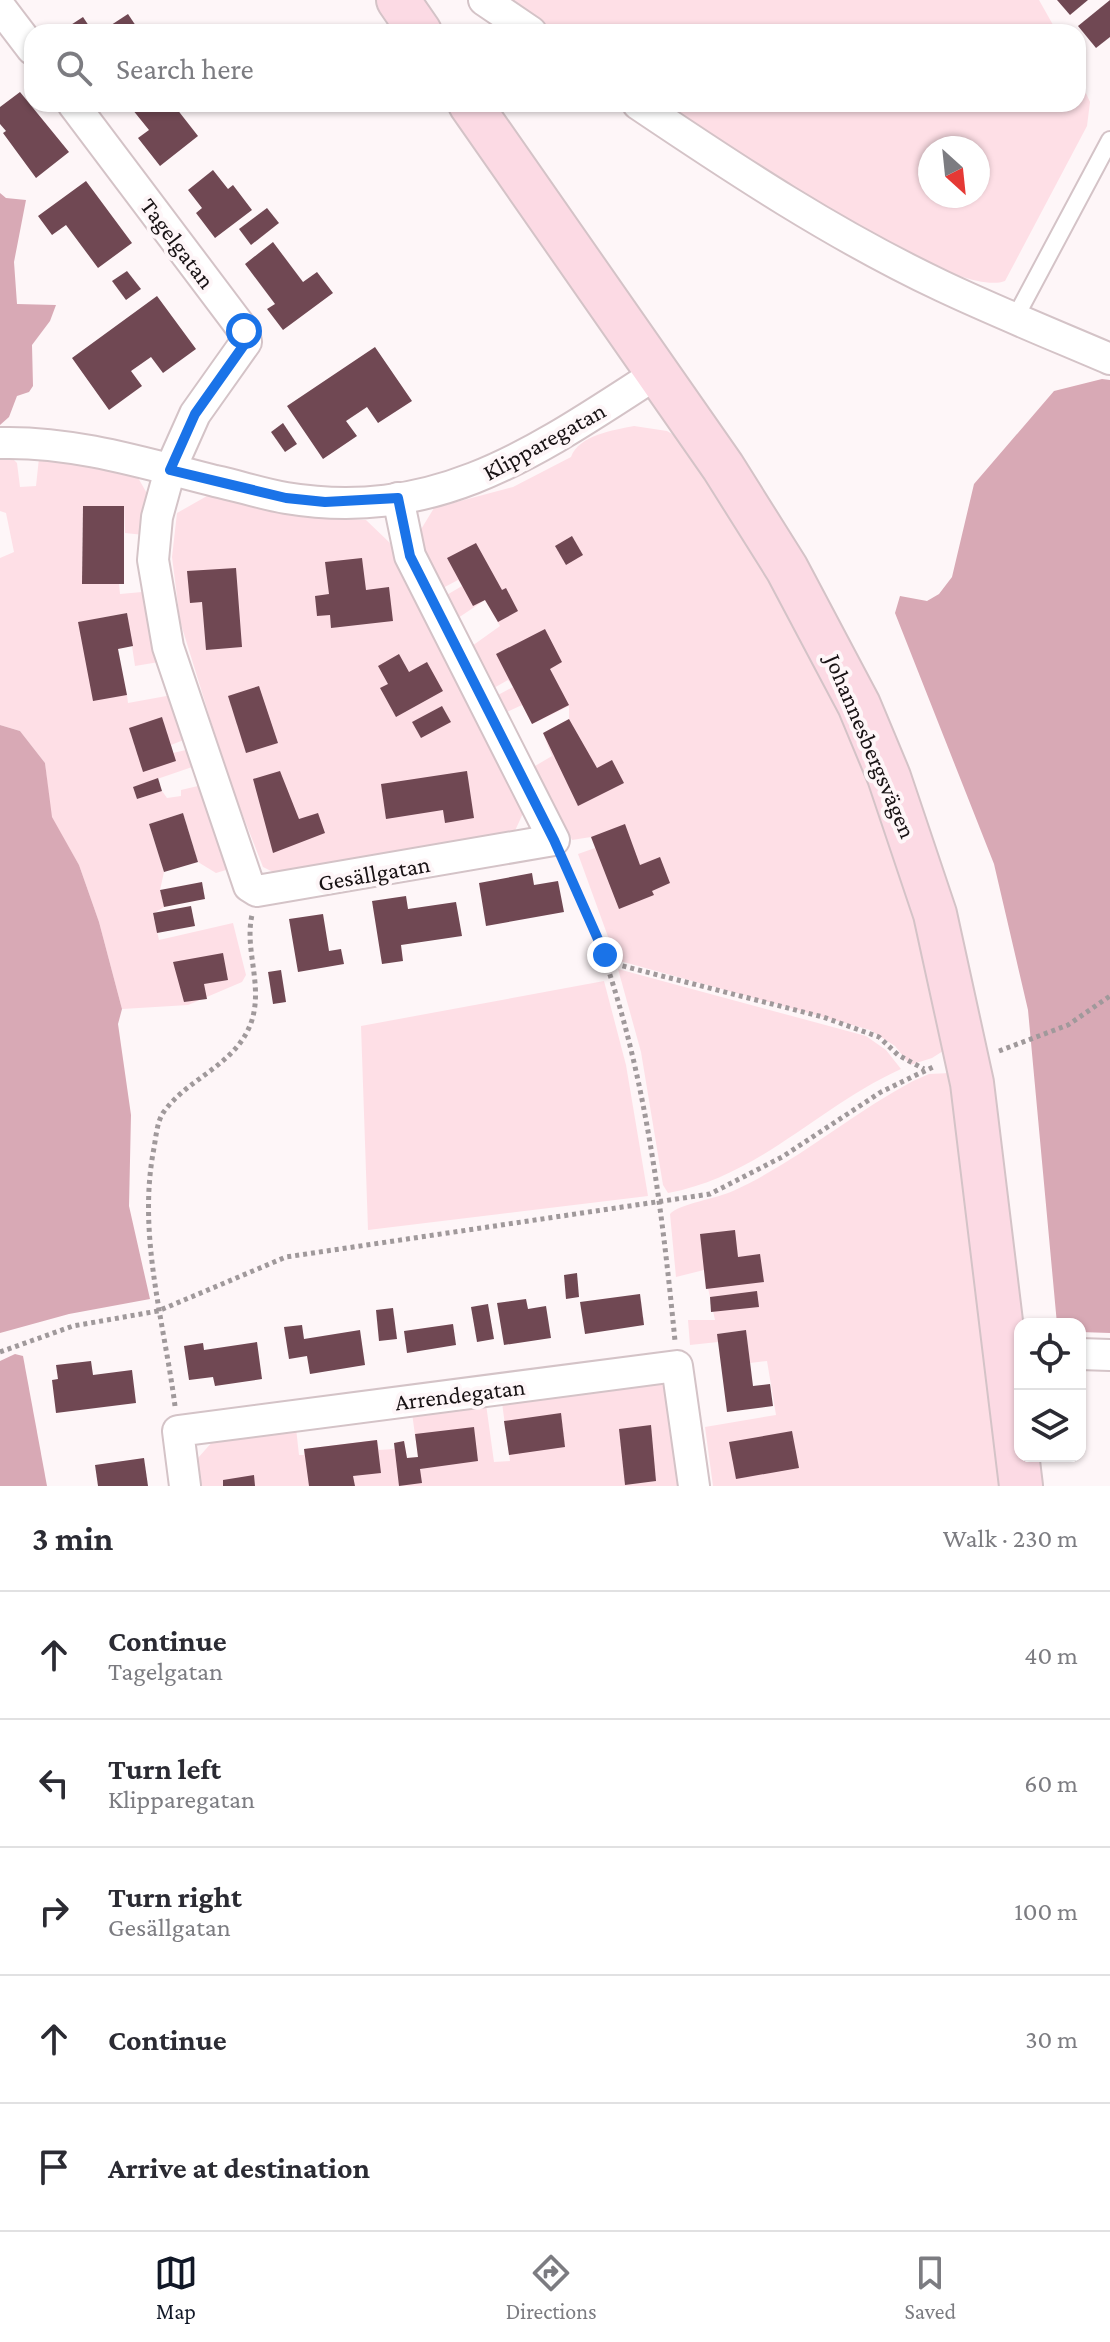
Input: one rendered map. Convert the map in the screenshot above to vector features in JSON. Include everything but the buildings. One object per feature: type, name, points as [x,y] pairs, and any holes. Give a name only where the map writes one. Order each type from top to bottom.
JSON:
[{"type":"street","points":[[398,0],[414,24]]},
{"type":"street","points":[[484,0],[519,24]]},
{"type":"street","points":[[0,7],[24,38]]},
{"type":"street","name":"Tagelgatan","points":[[79,112],[244,331],[246,342],[195,414],[170,470]]},
{"type":"street","name":"Johannesbergsvägen","points":[[476,112],[723,467],[787,569],[859,705],[889,777],[935,914],[966,1057],[1012,1358],[1021,1486]]},
{"type":"street","points":[[649,112],[721,162],[826,225],[941,286],[1110,359]]},
{"type":"street","name":"Klipparegatan","points":[[0,443],[63,445],[286,498],[325,502],[398,498],[471,481],[506,467],[656,374]]},
{"type":"street","points":[[170,470],[157,517],[153,560],[161,620],[182,696],[249,886],[257,891]]},
{"type":"street","points":[[398,498],[410,556],[554,840]]},
{"type":"street","name":"Gesällgatan","points":[[257,891],[554,840]]},
{"type":"street","points":[[1086,1354],[1110,1355]]},
{"type":"street","points":[[677,1366],[694,1486]]},
{"type":"street","name":"Arrendegatan","points":[[178,1431],[677,1366]]},
{"type":"street","points":[[178,1431],[185,1486]]},
{"type":"lane","points":[[1015,318],[1110,140]]},
{"type":"path","points":[[554,840],[585,903],[607,962],[631,1051],[661,1204],[677,1366]]},
{"type":"path","points":[[178,1431],[168,1348],[158,1311],[148,1191],[161,1115],[236,1048],[251,1022],[257,984],[249,926],[257,891]]},
{"type":"path","points":[[607,962],[823,1017],[879,1037],[898,1055],[925,1070]]},
{"type":"path","points":[[0,1352],[73,1326],[158,1311],[258,1268],[305,1253],[661,1204],[710,1194],[782,1157],[837,1118],[925,1070],[966,1057],[1015,1047],[1045,1036],[1068,1025],[1110,996]]},
{"type":"shaded area","points":[[506,0],[1039,0],[1052,24],[541,24]]},
{"type":"shaded area","points":[[1086,93],[1090,102],[1087,126],[1005,281],[977,281],[936,267],[833,214],[671,112],[1086,112]]},
{"type":"shaded area","points":[[0,193],[6,198],[26,200],[14,262],[17,304],[56,305],[50,321],[32,345],[33,386],[29,392],[17,396],[9,417],[0,425]]},
{"type":"shaded area","points":[[1102,379],[1110,380],[1110,1333],[1086,1332],[1086,1318],[1056,1318],[1028,1010],[994,864],[895,613],[900,596],[927,601],[939,594],[952,577],[974,484],[1054,391]]},
{"type":"shaded area","points":[[634,426],[667,431],[681,439],[778,575],[886,808],[951,1046],[932,1058],[910,1065],[895,1046],[870,1030],[620,961],[615,956],[578,854],[595,848],[591,837],[572,840],[535,766],[552,756],[543,733],[569,719],[569,706],[532,724],[522,705],[507,712],[498,695],[513,687],[508,680],[492,689],[472,646],[500,626],[485,600],[458,618],[445,596],[462,586],[458,580],[441,589],[430,569],[420,531],[434,508],[513,487],[571,457],[581,443],[607,432]]},
{"type":"shaded area","points":[[39,458],[58,459],[137,476],[153,504],[144,535],[125,533],[124,506],[83,506],[82,583],[119,584],[120,594],[142,592],[159,662],[135,666],[127,613],[79,622],[127,695],[128,703],[172,695],[186,739],[171,745],[173,753],[190,749],[195,766],[134,787],[137,799],[162,791],[167,798],[181,796],[181,790],[202,785],[205,794],[226,870],[216,873],[198,862],[183,813],[149,824],[164,872],[160,890],[164,907],[153,914],[159,940],[233,923],[246,975],[242,982],[188,1005],[122,1009],[99,922],[79,865],[51,817],[45,763],[20,731],[0,725],[0,558],[14,552],[6,513],[0,511],[0,460],[13,459],[17,463],[20,487],[36,486]]},
{"type":"shaded area","points":[[207,496],[304,516],[366,520],[390,543],[405,583],[525,809],[513,835],[283,877],[263,867],[229,780],[180,621],[172,557],[177,513]]},
{"type":"shaded area","points":[[0,725],[20,731],[45,763],[52,817],[79,865],[99,922],[122,1009],[118,1024],[131,1115],[129,1206],[150,1299],[69,1314],[0,1333]]},
{"type":"shaded area","points":[[618,969],[866,1036],[886,1050],[901,1069],[871,1084],[732,1172],[668,1193],[663,1185],[641,1052]]},
{"type":"shaded area","points":[[604,981],[626,1065],[648,1196],[368,1230],[361,1026]]},
{"type":"shaded area","points":[[950,1073],[1011,1486],[713,1486],[705,1427],[776,1415],[767,1361],[750,1363],[746,1330],[718,1334],[718,1342],[690,1345],[688,1320],[715,1320],[704,1270],[676,1277],[670,1214],[681,1207],[727,1194],[757,1179],[913,1081],[929,1074]]},
{"type":"shaded area","points":[[15,1354],[23,1356],[47,1486],[0,1486],[0,1361]]},
{"type":"shaded area","points":[[654,1379],[674,1394],[684,1486],[200,1486],[198,1458],[213,1441],[296,1428],[299,1455],[304,1455],[304,1449],[377,1440],[379,1450],[394,1449],[394,1443],[404,1441],[407,1458],[418,1457],[412,1413],[486,1404],[494,1462],[510,1461],[502,1403]]},
{"type":"route","points":[[244,331],[246,342],[195,414],[170,470],[286,498],[325,502],[398,498],[402,531],[410,556],[585,903],[605,955]]}]
